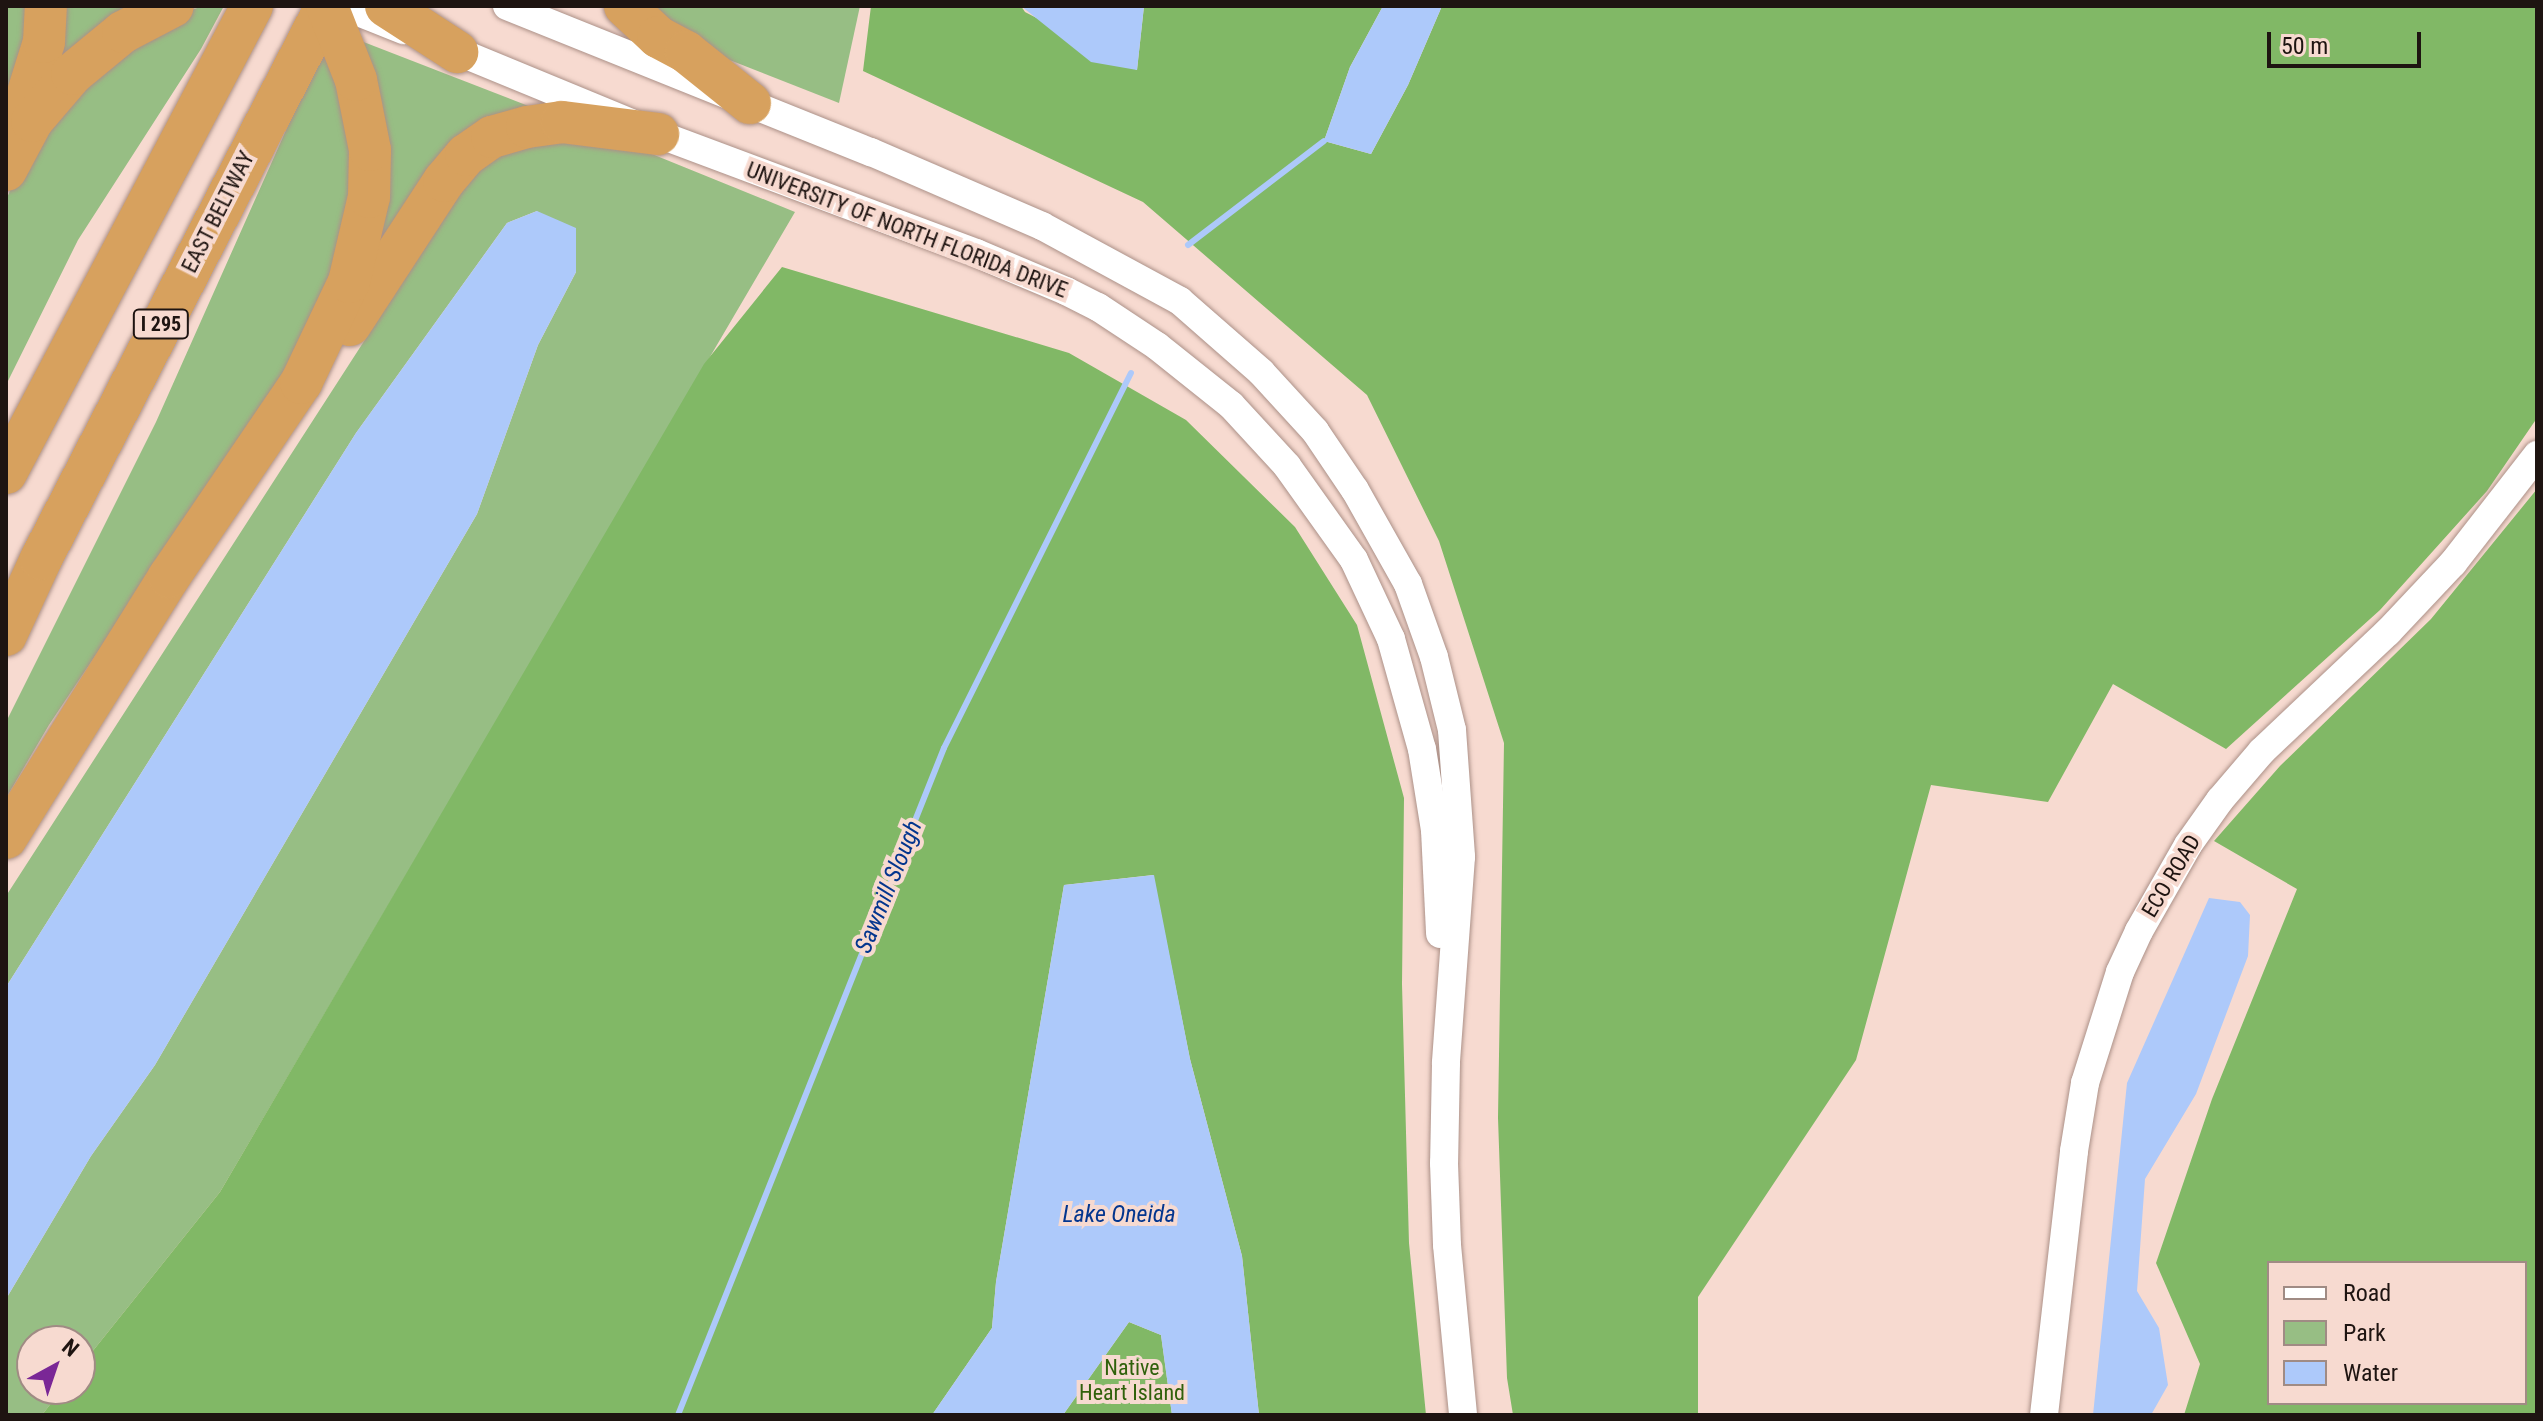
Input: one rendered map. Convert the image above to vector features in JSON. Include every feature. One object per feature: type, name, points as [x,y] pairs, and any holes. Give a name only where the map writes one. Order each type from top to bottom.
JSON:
[{"type":"highway","points":[[6,162],[44,42],[46,6]]},
{"type":"highway","points":[[6,170],[32,121],[72,74],[123,32],[173,6]]},
{"type":"highway","points":[[6,473],[252,6]]},
{"type":"highway","points":[[6,838],[169,577],[301,383],[349,282],[369,197],[370,150],[361,96],[343,41],[327,6]]},
{"type":"highway","name":"EAST BELTWAY","points":[[6,635],[41,559],[280,90],[327,6]]},
{"type":"highway","points":[[386,6],[457,52]]},
{"type":"highway","points":[[625,6],[658,37],[686,52],[750,103]]},
{"type":"highway","points":[[301,383],[337,346],[444,181],[466,155],[492,137],[527,127],[562,122],[658,134]]},
{"type":"highway","points":[[6,490],[95,300]]},
{"type":"street","name":"UNIVERSITY OF NORTH FLORIDA DRIVE","points":[[343,6],[658,134],[976,253],[1098,307],[1157,346],[1231,405],[1287,466],[1354,560],[1403,673],[1422,749],[1435,830],[1446,1063],[1447,1245],[1463,1415]]},
{"type":"street","name":"UNIVERSITY OF NORTH FLORIDA DRIVE","points":[[507,6],[750,103],[1042,226],[1180,301],[1261,372],[1315,431],[1355,490],[1408,584],[1434,657],[1452,730],[1461,857],[1446,1063]]},
{"type":"street","name":"ECO ROAD","points":[[2044,1415],[2074,1151],[2085,1083],[2120,972],[2139,931],[2188,845],[2220,800],[2262,751],[2388,632],[2453,563],[2537,455]]},
{"type":"green space","points":[[6,6],[36,6],[6,127]]},
{"type":"green space","points":[[55,6],[138,6],[66,59],[50,52]]},
{"type":"green space","points":[[203,6],[224,6],[201,49],[78,240],[6,385],[6,200],[22,162],[77,85],[188,11]]},
{"type":"green space","points":[[634,6],[860,6],[839,103],[681,41]]},
{"type":"green space","points":[[871,6],[1021,6],[1025,12],[1137,70],[1144,6],[1383,6],[1350,67],[1324,141],[1371,154],[1408,85],[1442,6],[2537,6],[2537,418],[2487,491],[2380,610],[2226,749],[2113,684],[2048,802],[1931,785],[1856,1060],[1698,1297],[1698,1415],[1513,1415],[1507,1378],[1498,1118],[1504,743],[1439,541],[1367,395],[1143,202],[863,71]]},
{"type":"green space","points":[[361,41],[531,107],[371,269]]},
{"type":"green space","points":[[330,44],[352,112],[348,234],[305,341],[49,725],[6,798],[6,722],[156,422],[299,101]]},
{"type":"green space","points":[[610,137],[795,212],[220,1192],[96,1347],[96,1325],[16,1325],[16,1405],[50,1405],[42,1415],[6,1415],[6,1299],[91,1156],[155,1065],[477,514],[538,345],[576,272],[537,211],[507,223],[356,433],[6,987],[6,896],[490,146]]},
{"type":"green space","points":[[782,267],[1069,353],[1186,420],[1295,527],[1357,625],[1404,798],[1402,984],[1409,1243],[1426,1415],[1259,1415],[1242,1256],[1190,1059],[1153,875],[1064,885],[996,1282],[992,1328],[932,1415],[42,1415],[50,1405],[96,1405],[96,1347],[220,1192],[704,364]]},
{"type":"green space","points":[[2537,489],[2537,1415],[2184,1415],[2200,1364],[2156,1263],[2212,1099],[2297,889],[2214,841],[2280,766],[2431,619]]},
{"type":"green space","name":"Native Heart Island","points":[[1129,1322],[1161,1335],[1172,1415],[1063,1415]]},
{"type":"water","points":[[1021,6],[1144,6],[1137,70],[1091,62]]},
{"type":"water","points":[[1383,6],[1442,6],[1408,85],[1371,154],[1324,141],[1350,67]]},
{"type":"water","points":[[537,211],[576,228],[576,272],[538,345],[477,514],[155,1065],[91,1156],[6,1299],[6,987],[356,433],[507,223]]},
{"type":"water","name":"Lake Oneida","points":[[1154,875],[1190,1059],[1242,1256],[1259,1415],[1172,1415],[1161,1335],[1129,1322],[1063,1415],[932,1415],[992,1328],[996,1282],[1064,885]]},
{"type":"water","points":[[2209,898],[2240,902],[2250,915],[2248,956],[2196,1094],[2145,1179],[2137,1291],[2159,1328],[2168,1385],[2151,1415],[2093,1415],[2127,1083]]},
{"type":"waterway","points":[[1188,245],[1324,141]]},
{"type":"waterway","name":"Sawmill Slough","points":[[678,1415],[944,748],[1131,373]]}]
